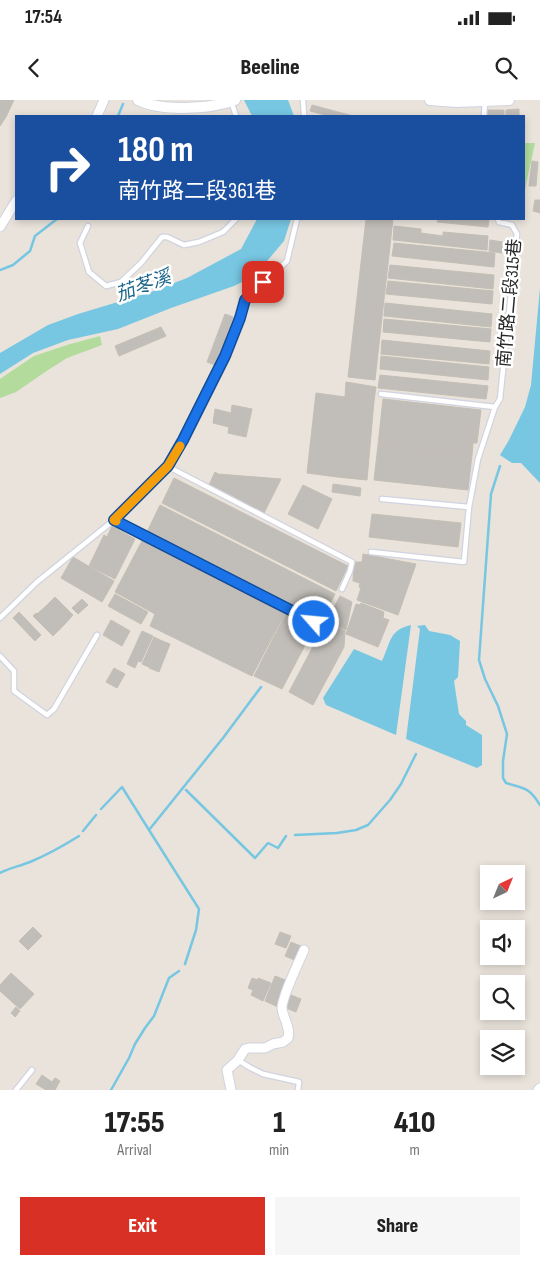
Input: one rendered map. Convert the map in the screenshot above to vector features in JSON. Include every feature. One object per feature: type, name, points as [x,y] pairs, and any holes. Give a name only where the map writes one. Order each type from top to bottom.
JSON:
[{"type":"street","points":[[97,115],[104,100]]},
{"type":"street","points":[[138,100],[169,108],[195,108],[233,101]]},
{"type":"street","points":[[430,100],[456,102],[509,100]]},
{"type":"street","points":[[0,227],[15,203]]},
{"type":"street","points":[[231,1090],[228,1070],[245,1049],[265,1048],[283,1042],[288,1038],[289,1033],[282,1006],[304,950]]},
{"type":"lane","points":[[303,100],[304,115]]},
{"type":"lane","points":[[233,101],[236,115]]},
{"type":"lane","points":[[484,115],[485,102]]},
{"type":"lane","points":[[88,226],[80,243],[89,272],[106,286],[121,282],[141,263],[162,237],[167,237],[184,246],[223,232],[235,220]]},
{"type":"lane","points":[[0,618],[37,582],[114,520],[168,466],[225,356],[245,300],[287,261],[297,220]]},
{"type":"lane","name":"南竹路二段315巷","points":[[495,407],[500,399],[517,234],[512,225],[498,222],[498,220]]},
{"type":"lane","points":[[372,552],[464,562],[469,507],[478,459],[495,407],[381,394]]},
{"type":"lane","points":[[168,466],[352,562],[342,589]]},
{"type":"lane","points":[[382,499],[469,507]]},
{"type":"lane","points":[[114,520],[314,622]]},
{"type":"lane","points":[[0,656],[14,671],[14,691],[47,715],[54,710],[97,635]]},
{"type":"lane","points":[[238,1060],[263,1074],[300,1082],[298,1090]]},
{"type":"lane","points":[[16,1090],[32,1070]]},
{"type":"green space","points":[[525,143],[535,143],[525,189]]},
{"type":"green space","points":[[100,336],[102,345],[67,358],[16,392],[0,398],[0,379],[34,356]]},
{"type":"water","points":[[244,100],[288,100],[294,115],[252,115]]},
{"type":"water","points":[[256,220],[291,220],[284,241],[250,278],[234,286],[118,329],[68,340],[33,353],[0,374],[0,353],[48,325],[151,292],[187,278],[241,249]]},
{"type":"water","points":[[540,288],[540,483],[521,463],[512,463],[500,455],[525,407],[531,385]]},
{"type":"water","points":[[411,625],[396,735],[326,705],[323,698],[354,649],[382,661],[389,643],[398,630]]},
{"type":"water","points":[[425,625],[429,631],[450,635],[460,641],[458,677],[454,681],[459,714],[466,721],[466,725],[482,735],[482,765],[477,768],[406,739],[420,629],[417,626]]},
{"type":"building","points":[[0,100],[14,100],[0,126]]},
{"type":"building","points":[[312,105],[349,115],[325,115],[310,111]]},
{"type":"building","points":[[519,109],[519,115],[506,115],[506,110]]},
{"type":"building","points":[[487,110],[504,110],[504,115],[488,115]]},
{"type":"building","points":[[532,161],[538,162],[536,186],[529,186]]},
{"type":"building","points":[[535,200],[540,200],[540,213],[533,211]]},
{"type":"building","points":[[366,220],[393,220],[375,380],[348,377]]},
{"type":"building","points":[[438,220],[489,220],[488,227],[437,222]]},
{"type":"building","points":[[394,226],[421,229],[421,233],[443,236],[443,232],[488,236],[487,250],[393,240]]},
{"type":"building","points":[[490,240],[503,242],[502,253],[489,251]]},
{"type":"building","points":[[394,243],[495,253],[494,267],[392,256]]},
{"type":"building","points":[[390,265],[494,275],[493,289],[388,278]]},
{"type":"building","points":[[388,281],[493,291],[492,304],[386,294]]},
{"type":"building","points":[[385,303],[492,314],[491,327],[384,316]]},
{"type":"building","points":[[225,314],[233,317],[215,365],[207,362]]},
{"type":"building","points":[[384,319],[491,329],[490,342],[383,332]]},
{"type":"building","points":[[161,327],[166,336],[119,356],[115,346]]},
{"type":"building","points":[[382,340],[490,351],[489,364],[381,354]]},
{"type":"building","points":[[381,356],[489,367],[488,380],[380,369]]},
{"type":"building","points":[[380,375],[488,386],[486,399],[378,388]]},
{"type":"building","points":[[346,382],[376,387],[374,401],[345,397]]},
{"type":"building","points":[[316,393],[345,397],[337,477],[307,473]]},
{"type":"building","points":[[345,397],[374,401],[367,480],[337,477]]},
{"type":"building","points":[[383,399],[481,410],[477,443],[473,443],[472,455],[378,445]]},
{"type":"building","points":[[232,405],[252,409],[246,437],[228,433],[229,427],[213,423],[215,409],[231,413]]},
{"type":"building","points":[[378,445],[472,455],[468,490],[374,480]]},
{"type":"building","points":[[215,472],[218,474],[281,479],[264,513],[252,507],[251,509],[235,500],[236,498],[209,485]]},
{"type":"building","points":[[174,478],[348,566],[336,591],[162,503]]},
{"type":"building","points":[[333,484],[361,488],[360,496],[332,492]]},
{"type":"building","points":[[303,485],[332,499],[318,529],[288,514]]},
{"type":"building","points":[[160,505],[335,594],[321,621],[147,532]]},
{"type":"building","points":[[372,514],[461,523],[458,547],[369,537]]},
{"type":"building","points":[[112,526],[135,539],[115,579],[89,566],[104,535],[107,537]]},
{"type":"building","points":[[143,539],[286,611],[252,676],[150,626],[155,614],[115,592]]},
{"type":"building","points":[[363,554],[416,564],[398,615],[357,600],[361,588],[359,587],[360,583],[353,581],[354,562],[362,562]]},
{"type":"building","points":[[73,557],[114,581],[102,602],[61,578]]},
{"type":"building","points":[[115,594],[148,612],[141,624],[108,606]]},
{"type":"building","points":[[340,596],[352,602],[346,630],[327,621]]},
{"type":"building","points":[[55,597],[73,615],[64,625],[46,606]]},
{"type":"building","points":[[82,599],[88,605],[78,614],[72,608]]},
{"type":"building","points":[[361,603],[384,612],[383,618],[389,620],[378,647],[346,634],[356,604],[360,605]]},
{"type":"building","points":[[46,606],[64,625],[53,636],[33,616]]},
{"type":"building","points":[[19,612],[41,635],[35,641],[13,618]]},
{"type":"building","points":[[286,613],[314,628],[282,689],[254,676]]},
{"type":"building","points":[[111,620],[130,631],[122,646],[103,635]]},
{"type":"building","points":[[326,622],[345,631],[344,647],[313,705],[289,692]]},
{"type":"building","points":[[142,631],[153,636],[141,662],[138,661],[135,668],[127,664]]},
{"type":"building","points":[[154,637],[160,640],[149,667],[142,664]]},
{"type":"building","points":[[160,640],[170,644],[159,672],[149,668]]},
{"type":"building","points":[[114,668],[125,674],[117,688],[106,682]]},
{"type":"building","points":[[33,927],[42,936],[28,950],[19,941]]},
{"type":"building","points":[[280,932],[291,936],[286,948],[275,944]]},
{"type":"building","points":[[291,942],[303,947],[297,961],[285,956]]},
{"type":"building","points":[[11,973],[34,994],[20,1009],[0,991],[0,985]]},
{"type":"building","points":[[275,976],[288,981],[278,1007],[265,1001]]},
{"type":"building","points":[[252,978],[258,980],[258,978],[271,983],[263,1001],[251,995],[253,990],[248,988]]},
{"type":"building","points":[[291,995],[301,999],[296,1012],[286,1008]]},
{"type":"building","points":[[16,1007],[20,1011],[15,1017],[11,1013]]},
{"type":"building","points":[[42,1075],[52,1082],[55,1078],[60,1081],[55,1090],[46,1090],[36,1084]]},
{"type":"waterway","points":[[118,115],[123,104]]},
{"type":"waterway","points":[[0,270],[13,265],[30,251],[35,236],[56,220]]},
{"type":"waterway","points":[[500,466],[491,494],[479,660],[507,734],[503,761],[503,778],[506,783],[529,792],[540,805]]},
{"type":"waterway","points":[[185,964],[196,930],[199,909],[149,830],[223,738],[261,687]]},
{"type":"waterway","points":[[295,835],[337,833],[356,830],[368,825],[401,784],[416,754]]},
{"type":"waterway","points":[[101,809],[122,787],[149,830]]},
{"type":"waterway","points":[[186,790],[255,858],[268,843],[278,848],[286,836]]},
{"type":"waterway","points":[[83,831],[96,815]]},
{"type":"waterway","points":[[0,873],[43,856],[79,836]]},
{"type":"waterway","points":[[111,1090],[135,1044],[154,1016],[169,978],[179,971]]},
{"type":"slow traffic","points":[[116,521],[114,520],[168,466],[180,446]]},
{"type":"route","points":[[263,282],[245,300],[225,356],[168,466],[114,520],[314,622]]},
{"type":"water label","name":"茄苳溪","points":[[143,285]]}]
